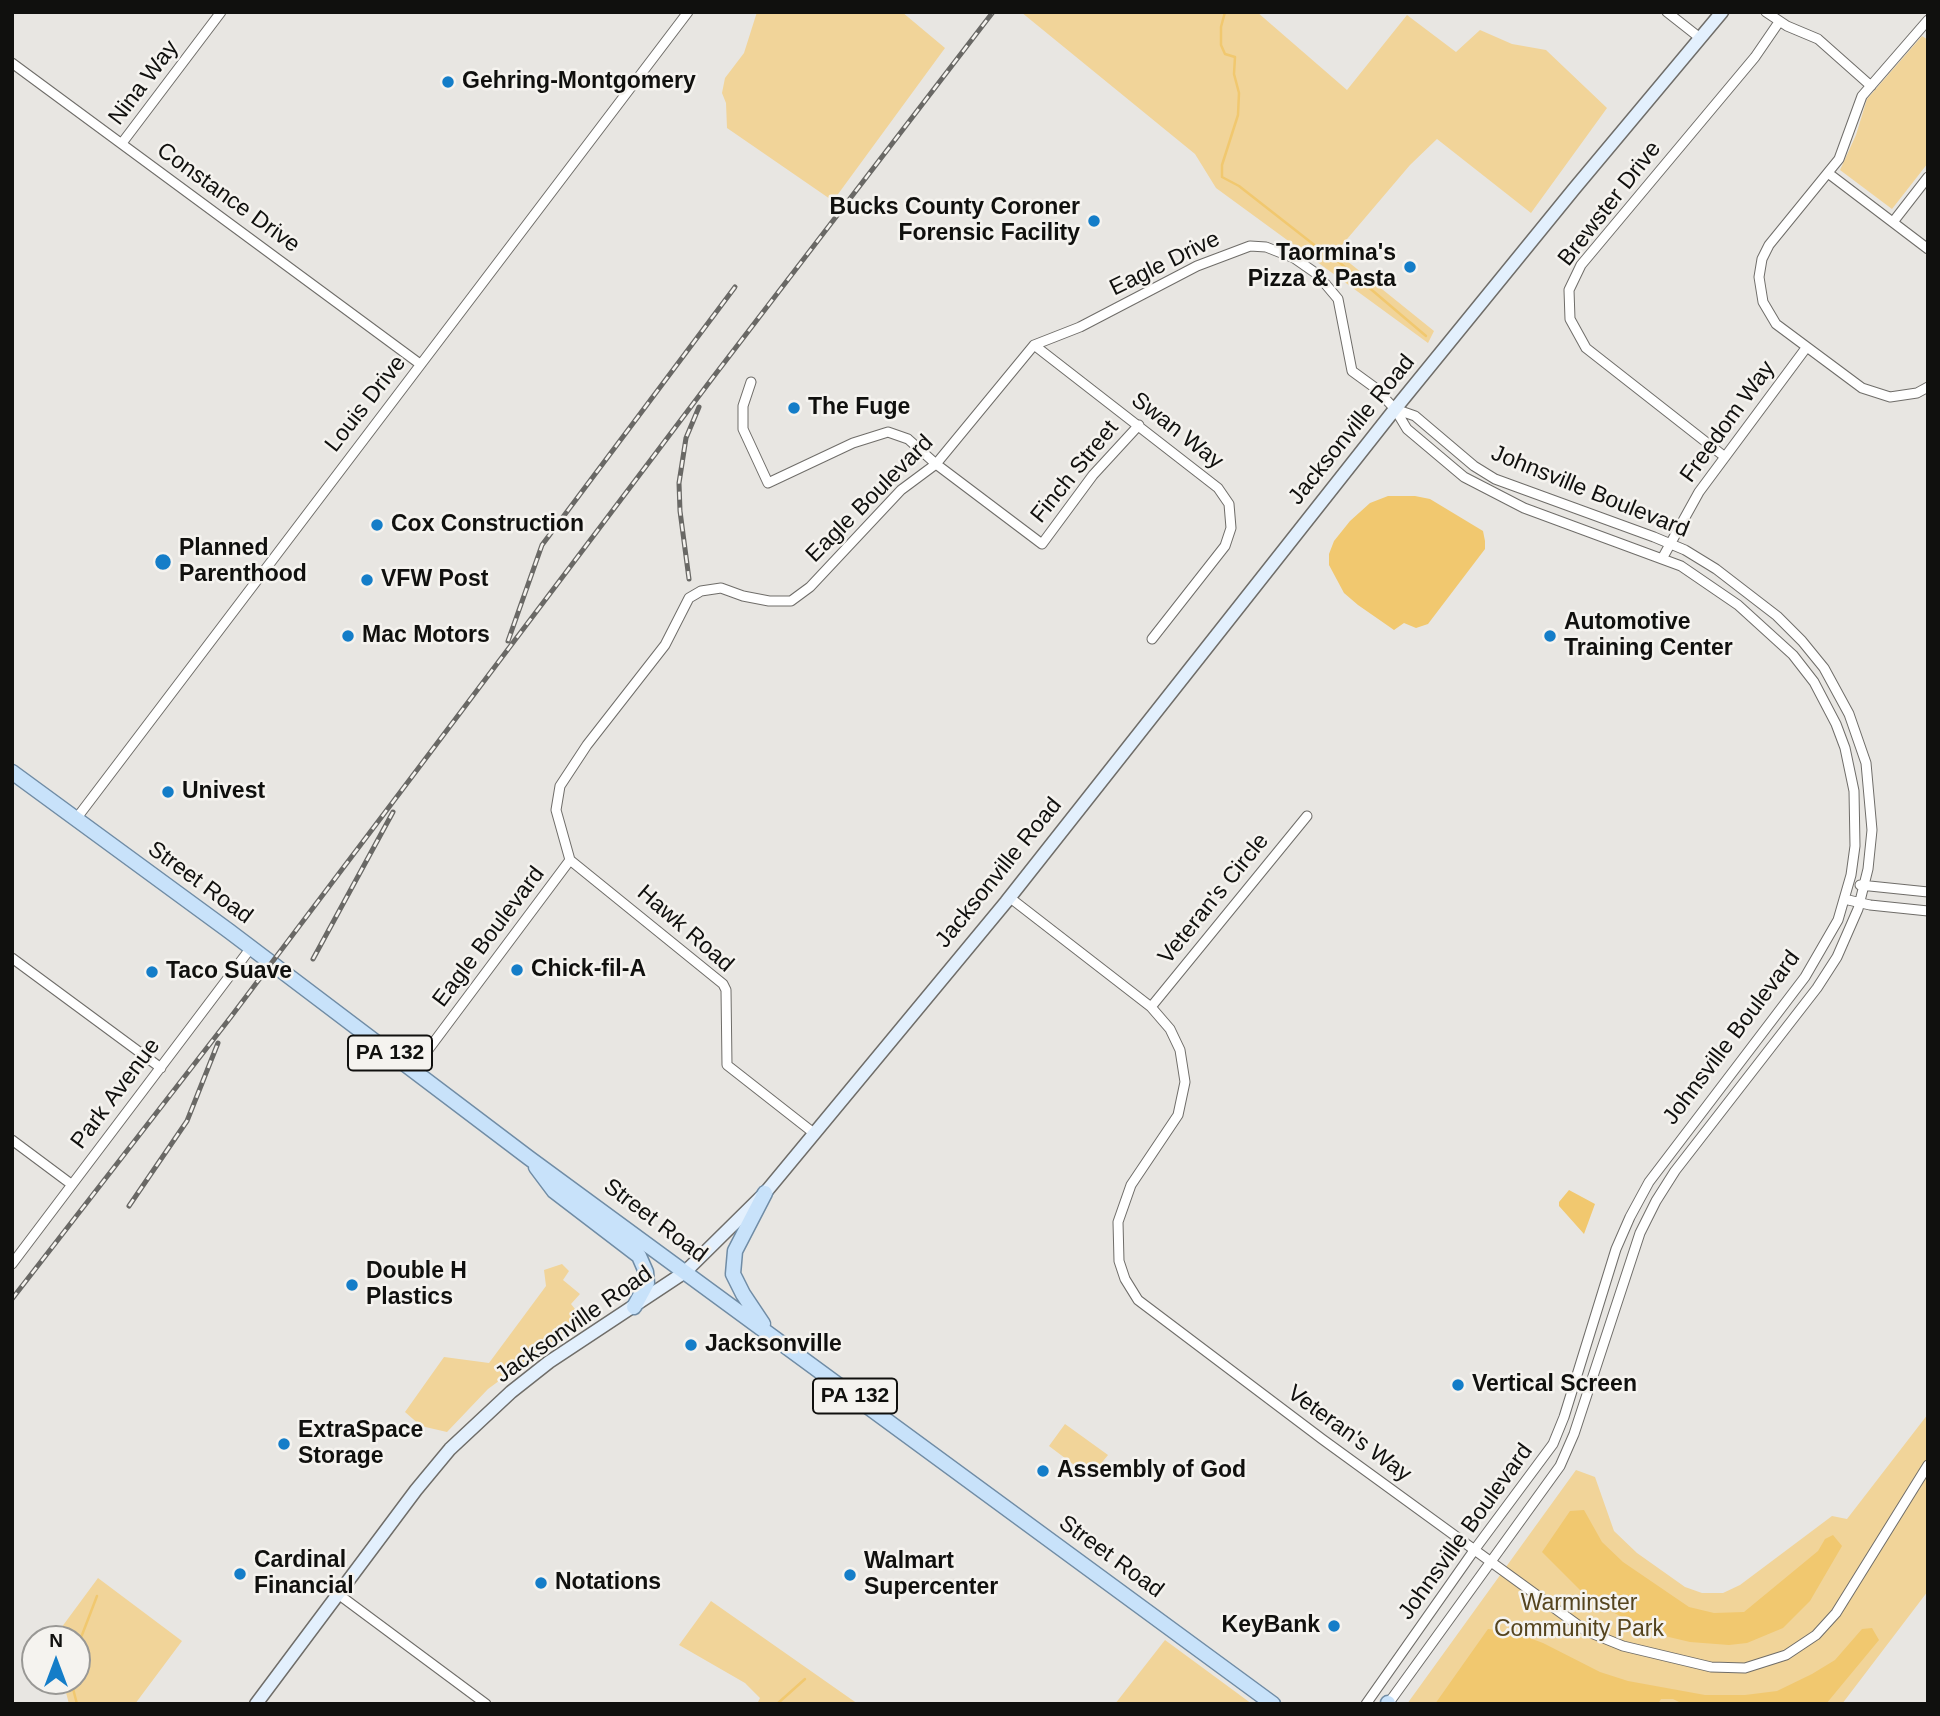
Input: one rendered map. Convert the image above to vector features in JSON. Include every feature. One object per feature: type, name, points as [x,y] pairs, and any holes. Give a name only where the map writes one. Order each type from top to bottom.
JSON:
[{"type":"main road","name":"Jacksonville Road","points":[[256,1704],[450,1449],[535,1373],[685,1272],[765,1193],[1009,897],[1395,409],[1722,12]]},
{"type":"main road","name":"Street Road","points":[[12,772],[529,1158],[1273,1704]]},
{"type":"main road","points":[[529,1158],[554,1191],[639,1256],[646,1272],[647,1283],[634,1307]]},
{"type":"main road","points":[[765,1193],[735,1251],[733,1274],[770,1334]]},
{"type":"street","name":"Nina Way","points":[[122,143],[221,12]]},
{"type":"street","name":"Louis Drive","points":[[76,819],[688,12]]},
{"type":"street","points":[[1667,12],[1700,38]]},
{"type":"street","points":[[1766,12],[1779,22],[1818,39],[1871,86]]},
{"type":"street","points":[[1928,20],[1924,31],[1862,96],[1839,159],[1769,245],[1762,259],[1759,276],[1760,294],[1766,310],[1776,324],[1862,388],[1883,397],[1917,393],[1928,387]]},
{"type":"street","name":"Brewster Drive","points":[[1725,457],[1586,348],[1570,319],[1569,290],[1581,265],[1755,57],[1779,22]]},
{"type":"street","name":"Constance Drive","points":[[12,63],[420,364]]},
{"type":"street","points":[[1828,173],[1928,249]]},
{"type":"street","points":[[1893,222],[1928,177]]},
{"type":"street","name":"Eagle Drive","points":[[1034,345],[1092,321],[1197,266],[1250,246],[1266,247],[1294,258],[1317,274],[1338,299],[1352,372],[1374,387],[1395,409]]},
{"type":"street","name":"Swan Way","points":[[1034,345],[1218,488],[1229,505],[1231,528],[1225,546],[1152,639]]},
{"type":"street","name":"Eagle Boulevard","points":[[413,1070],[570,860],[556,810],[560,786],[587,745],[665,645],[689,598],[701,590],[720,588],[769,601],[791,601],[810,587],[901,490],[936,464],[1034,345]]},
{"type":"street","name":"Freedom Way","points":[[1663,558],[1699,492],[1806,348]]},
{"type":"street","points":[[751,382],[743,406],[743,429],[768,483],[853,443],[888,432],[903,436],[936,464]]},
{"type":"street","name":"Johnsville Boulevard","points":[[1388,1704],[1550,1482],[1565,1455],[1633,1251],[1656,1201],[1675,1171],[1828,973],[1860,903],[1872,830],[1868,780],[1855,730],[1833,683],[1802,641],[1777,617],[1716,569],[1671,543],[1495,480],[1415,416],[1395,409]]},
{"type":"street","name":"Johnsville Boulevard","points":[[1366,1704],[1553,1444],[1564,1417],[1616,1250],[1630,1217],[1649,1182],[1805,977],[1839,920],[1855,846],[1854,791],[1845,747],[1824,699],[1793,655],[1762,625],[1708,583],[1663,558],[1504,499],[1464,477],[1407,429],[1395,409]]},
{"type":"street","name":"Finch Street","points":[[936,464],[1042,544],[1093,475],[1139,425]]},
{"type":"street","name":"Veteran's Circle","points":[[1151,1007],[1307,816]]},
{"type":"street","name":"Hawk Road","points":[[570,860],[723,984],[726,990],[727,1065],[815,1134]]},
{"type":"street","points":[[1849,882],[1864,887],[1928,892]]},
{"type":"street","name":"Veteran's Way","points":[[1009,897],[1151,1007],[1165,1022],[1177,1043],[1185,1082],[1181,1104],[1174,1124],[1131,1185],[1120,1213],[1117,1253],[1123,1274],[1133,1293],[1145,1307],[1186,1338],[1574,1624],[1605,1640],[1711,1667],[1745,1668],[1786,1656],[1828,1624],[1928,1465]]},
{"type":"street","points":[[1844,899],[1928,911]]},
{"type":"street","name":"Park Avenue","points":[[12,1264],[250,948]]},
{"type":"street","points":[[12,958],[161,1068]]},
{"type":"street","points":[[12,1140],[71,1184]]},
{"type":"street","points":[[338,1594],[486,1704]]},
{"type":"green space","points":[[757,12],[902,12],[945,48],[833,201],[727,128],[726,103],[722,93],[725,78],[744,53]]},
{"type":"green space","points":[[1021,12],[1257,12],[1347,90],[1407,15],[1456,52],[1480,30],[1512,44],[1546,50],[1607,108],[1531,213],[1437,139],[1410,165],[1336,252],[1434,331],[1428,343],[1216,188],[1195,154]]},
{"type":"green space","points":[[1922,36],[1928,40],[1928,163],[1892,209],[1840,170],[1856,135],[1867,99]]},
{"type":"green space","points":[[562,1264],[569,1271],[563,1280],[580,1294],[571,1304],[583,1319],[488,1389],[447,1432],[421,1426],[405,1412],[444,1357],[489,1363],[546,1286],[544,1270]]},
{"type":"green space","name":"Warminster Community Park","points":[[1928,1414],[1928,1591],[1842,1704],[1407,1704],[1576,1470],[1595,1477],[1614,1531],[1637,1553],[1685,1587],[1702,1593],[1723,1593],[1740,1585],[1832,1516],[1847,1519]]},
{"type":"green space","points":[[1065,1424],[1108,1455],[1090,1477],[1049,1446]]},
{"type":"green space","points":[[98,1578],[182,1641],[135,1704],[69,1704],[67,1695],[91,1695],[91,1625],[63,1625]]},
{"type":"green space","points":[[711,1601],[858,1704],[757,1704],[760,1698],[745,1683],[679,1645]]},
{"type":"green space","points":[[1165,1640],[1252,1704],[1115,1704]]},
{"type":"shaded area","points":[[1388,496],[1430,499],[1483,531],[1485,549],[1428,624],[1416,628],[1404,623],[1394,630],[1358,605],[1344,593],[1329,565],[1329,554],[1334,541],[1350,521],[1370,503]]},
{"type":"shaded area","points":[[1569,1190],[1595,1204],[1584,1234],[1559,1206],[1559,1202]]},
{"type":"shaded area","points":[[1584,1510],[1602,1542],[1623,1562],[1689,1607],[1714,1613],[1744,1612],[1818,1551],[1825,1539],[1833,1535],[1842,1546],[1810,1601],[1783,1628],[1747,1643],[1729,1645],[1690,1642],[1652,1633],[1590,1600],[1542,1552],[1570,1511]]},
{"type":"shaded area","points":[[1872,1628],[1879,1640],[1826,1704],[1683,1704],[1673,1699],[1661,1699],[1658,1704],[1435,1704],[1488,1629],[1516,1633],[1543,1643],[1600,1672],[1628,1681],[1705,1695],[1745,1695],[1777,1691],[1812,1674],[1835,1660],[1862,1629]]},
{"type":"waterway","points":[[1225,12],[1221,27],[1221,45],[1225,54],[1235,57],[1234,74],[1239,93],[1238,115],[1222,165],[1222,177],[1239,186],[1333,257],[1426,336]]},
{"type":"waterway","points":[[86,1625],[97,1596]]},
{"type":"waterway","points":[[777,1704],[805,1679]]},
{"type":"waterway","points":[[75,1695],[77,1704]]},
{"type":"railway","points":[[12,1299],[230,1018],[714,376],[993,12]]},
{"type":"railway","points":[[508,641],[542,545],[735,287]]},
{"type":"railway","points":[[689,579],[679,483],[686,438],[699,407]]},
{"type":"railway","points":[[313,959],[393,812]]},
{"type":"railway","points":[[129,1206],[187,1121],[218,1043]]},
{"type":"place","name":"Gehring-Montgomery","points":[[448,82]]},
{"type":"place","name":"Bucks County Coroner Forensic Facility","points":[[1094,221]]},
{"type":"place","name":"Taormina's Pizza & Pasta","points":[[1410,267]]},
{"type":"place","name":"The Fuge","points":[[794,408]]},
{"type":"place","name":"Cox Construction","points":[[377,525]]},
{"type":"place","name":"Planned Parenthood","points":[[163,562]]},
{"type":"place","name":"VFW Post","points":[[367,580]]},
{"type":"place","name":"Mac Motors","points":[[348,636]]},
{"type":"place","name":"Automotive Training Center","points":[[1550,636]]},
{"type":"place","name":"Univest","points":[[168,792]]},
{"type":"place","name":"Chick-fil-A","points":[[517,970]]},
{"type":"place","name":"Taco Suave","points":[[152,972]]},
{"type":"place","name":"Double H Plastics","points":[[352,1285]]},
{"type":"place","name":"Jacksonville","points":[[691,1345]]},
{"type":"place","name":"Vertical Screen","points":[[1458,1385]]},
{"type":"place","name":"ExtraSpace Storage","points":[[284,1444]]},
{"type":"place","name":"Assembly of God","points":[[1043,1471]]},
{"type":"place","name":"Cardinal Financial","points":[[240,1574]]},
{"type":"place","name":"Walmart Supercenter","points":[[850,1575]]},
{"type":"place","name":"Notations","points":[[541,1583]]},
{"type":"place","name":"KeyBank","points":[[1334,1626]]}]
